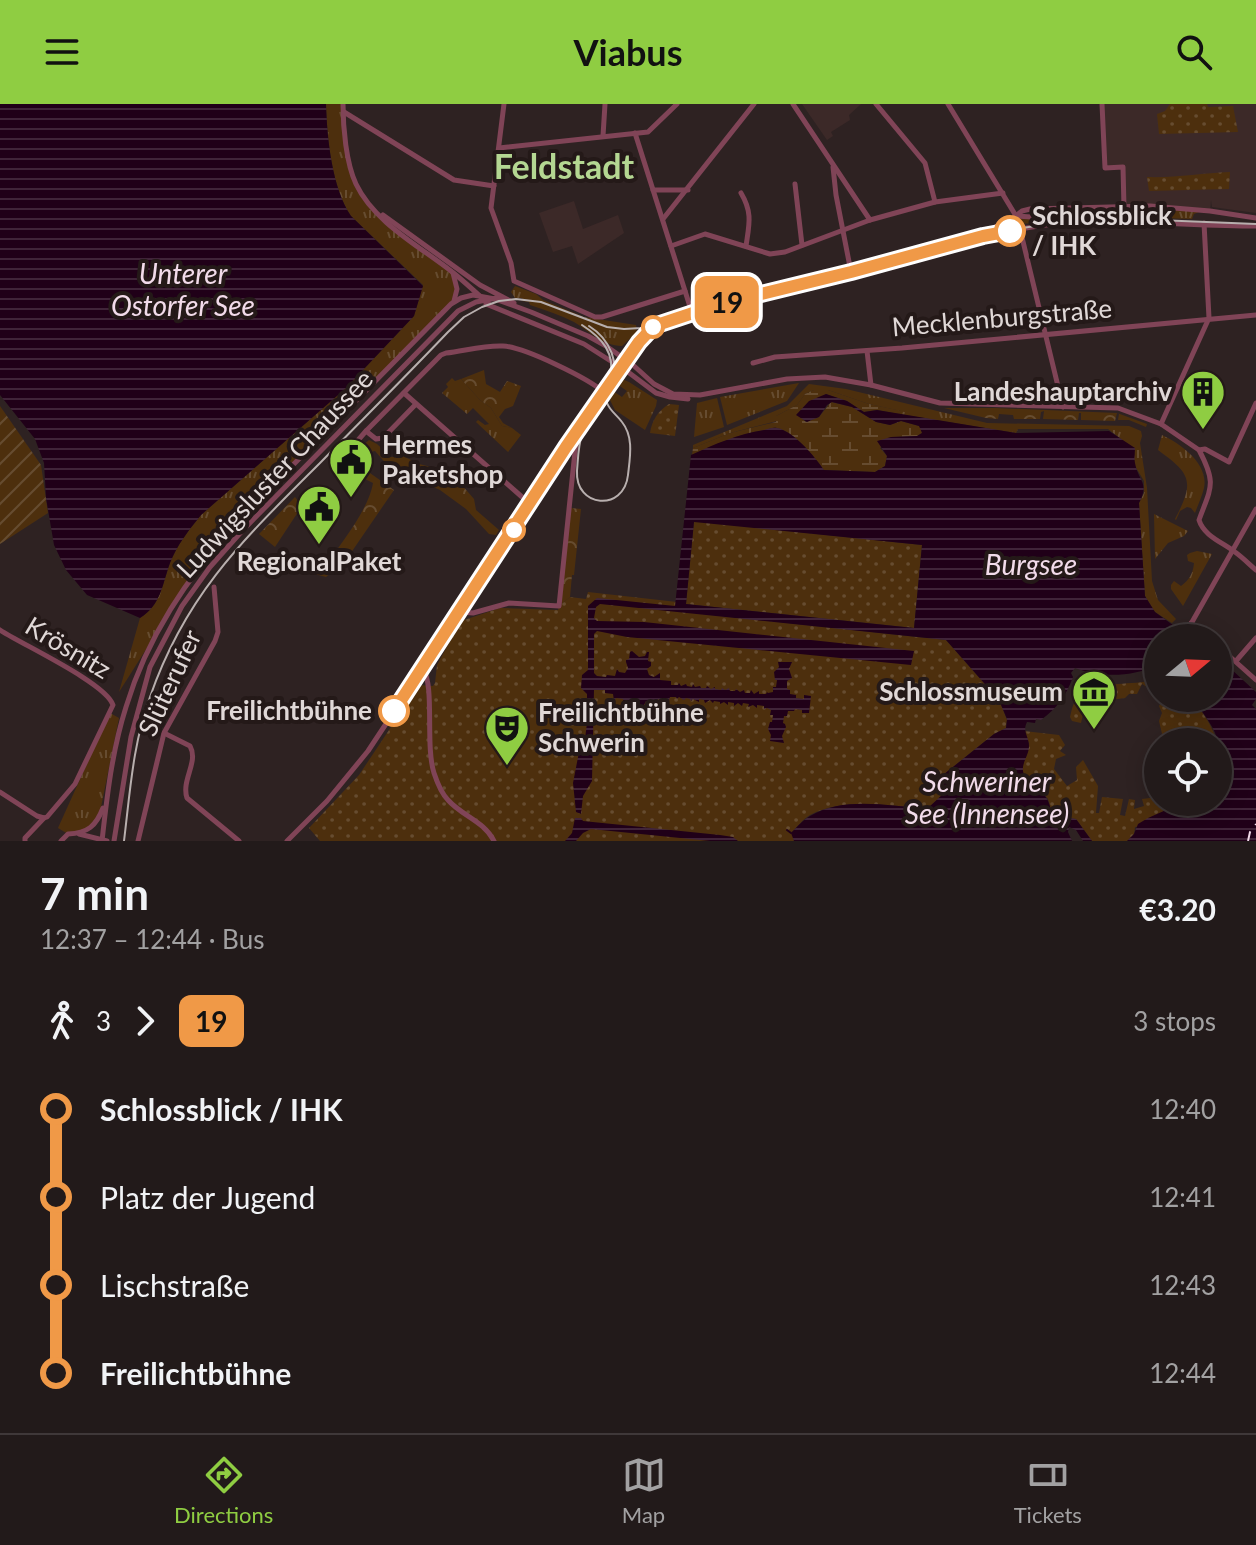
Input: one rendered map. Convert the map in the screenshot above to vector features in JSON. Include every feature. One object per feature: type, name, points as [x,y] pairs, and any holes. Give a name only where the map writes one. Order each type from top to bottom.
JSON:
[{"type":"street","points":[[504,104],[491,208],[511,263],[514,281],[595,317],[685,291]]},
{"type":"street","points":[[603,136],[605,104]]},
{"type":"street","points":[[499,148],[648,132],[677,104]]},
{"type":"street","points":[[662,220],[754,104]]},
{"type":"street","points":[[793,104],[870,220]]},
{"type":"street","points":[[876,104],[925,163],[935,202]]},
{"type":"street","points":[[948,104],[1016,216]]},
{"type":"street","points":[[1102,104],[1105,168],[1123,167],[1124,208]]},
{"type":"street","points":[[343,108],[454,180],[494,186]]},
{"type":"street","points":[[343,108],[353,178],[360,192],[380,216],[484,300],[584,344],[650,389],[664,396],[689,399],[768,382],[825,377],[940,403],[1118,408],[1161,424],[1199,450],[1212,485],[1200,523],[1205,531],[1256,570]]},
{"type":"street","points":[[635,133],[692,313],[1020,229],[1064,223],[1138,221],[1256,226]]},
{"type":"street","points":[[833,164],[851,272]]},
{"type":"street","points":[[795,184],[802,245]]},
{"type":"street","points":[[653,190],[688,190]]},
{"type":"street","points":[[741,193],[748,205],[750,219],[746,246]]},
{"type":"street","points":[[671,246],[705,234],[770,254],[785,252],[870,220],[935,202],[1003,193]]},
{"type":"street","points":[[968,240],[1030,209],[1150,206],[1256,218]]},
{"type":"street","points":[[373,207],[486,289],[588,336],[627,360],[654,384],[673,394],[690,396],[713,393]]},
{"type":"street","points":[[1016,216],[1064,223]]},
{"type":"street","points":[[1161,424],[1209,318],[1204,223]]},
{"type":"street","points":[[1020,229],[1063,407]]},
{"type":"street","points":[[452,272],[457,289],[454,301]]},
{"type":"street","points":[[458,311],[471,288],[465,274]]},
{"type":"street","points":[[471,288],[502,297]]},
{"type":"street","points":[[454,301],[467,296],[526,310]]},
{"type":"street","name":"Ludwigsluster Chaussee","points":[[114,841],[131,737],[150,667],[182,606],[210,567],[242,531],[458,311],[484,300],[502,297]]},
{"type":"street","name":"Ludwigsluster Chaussee","points":[[104,841],[107,800],[119,734],[132,687],[175,600],[236,523],[454,301]]},
{"type":"street","name":"Mecklenburgstraße","points":[[753,363],[775,357],[1256,315]]},
{"type":"street","points":[[340,461],[441,355],[505,346],[514,348],[564,368],[605,393]]},
{"type":"street","points":[[867,351],[871,385]]},
{"type":"street","points":[[287,841],[323,805],[374,742],[577,431],[627,360]]},
{"type":"street","points":[[404,393],[530,504]]},
{"type":"street","points":[[1199,450],[1205,449],[1229,462],[1256,403]]},
{"type":"street","points":[[366,431],[376,439],[383,438],[416,404]]},
{"type":"street","points":[[460,612],[473,613],[509,603],[559,606],[577,431]]},
{"type":"street","points":[[1191,623],[1256,509]]},
{"type":"street","name":"Slüterufer","points":[[138,841],[164,733],[218,632],[214,587]]},
{"type":"street","name":"Krösnitz","points":[[0,630],[90,682],[112,701],[113,708],[75,784],[44,818]]},
{"type":"street","points":[[1236,661],[1256,638]]},
{"type":"street","points":[[1247,648],[1253,652]]},
{"type":"street","points":[[1232,658],[1256,680]]},
{"type":"street","points":[[423,669],[428,685],[429,748],[441,791],[449,802],[489,831],[494,841]]},
{"type":"street","points":[[164,733],[193,750],[185,784],[187,798],[239,841]]},
{"type":"street","points":[[0,792],[44,818],[25,841]]},
{"type":"street","points":[[78,834],[96,824],[107,800]]},
{"type":"street","points":[[61,841],[68,834],[78,834],[104,841]]},
{"type":"shaded area","points":[[802,104],[861,104],[849,115],[850,120],[831,132],[833,136],[827,140]]},
{"type":"shaded area","points":[[1102,104],[1256,104],[1256,213],[1212,207],[1211,200],[1210,211],[1124,208],[1123,168],[1105,168]]},
{"type":"shaded area","points":[[574,201],[583,229],[618,215],[624,233],[578,264],[572,246],[553,252],[539,213]]},
{"type":"green space","points":[[326,104],[343,104],[349,161],[357,186],[380,216],[452,272],[457,289],[454,301],[219,542],[119,692],[140,618],[157,601],[173,556],[201,515],[346,388],[414,316],[423,285],[351,216],[339,191],[332,162]]},
{"type":"green space","points":[[1170,104],[1233,106],[1238,132],[1159,134],[1157,114],[1165,111]]},
{"type":"green space","points":[[1230,172],[1229,189],[1149,191],[1147,177]]},
{"type":"green space","points":[[1150,206],[1199,212],[1192,219],[1106,218],[1021,224],[1019,219],[1031,216],[1030,209]]},
{"type":"green space","points":[[515,286],[584,317],[636,325],[637,332],[622,346],[609,344],[574,322],[530,305],[522,298],[515,298],[511,292]]},
{"type":"green space","points":[[484,370],[486,384],[500,392],[507,381],[521,386],[513,406],[505,409],[499,417],[512,428],[502,426],[491,408],[461,379]]},
{"type":"green space","points":[[452,378],[455,381],[461,379],[491,408],[502,426],[512,428],[521,435],[508,452],[476,422],[489,424],[473,408],[467,414],[442,393]]},
{"type":"green space","points":[[622,379],[657,400],[645,430],[615,410],[610,400],[613,391],[622,397],[627,391],[617,384]]},
{"type":"green space","points":[[799,383],[787,401],[727,425],[720,397]]},
{"type":"green space","points":[[809,384],[846,389],[987,423],[1129,426],[1141,431],[1152,581],[1158,600],[1176,619],[1172,623],[1155,612],[1145,596],[1139,503],[1144,493],[1144,481],[1135,466],[1129,445],[1108,429],[1018,429],[1016,433],[899,414],[901,411],[828,390],[814,390],[805,394],[797,405],[776,416],[777,421],[730,433],[693,448],[693,445],[787,406]]},
{"type":"green space","points":[[828,390],[902,411],[899,414],[877,410],[864,412],[847,401],[826,394],[797,414],[806,422],[819,417],[831,402],[852,407],[876,422],[890,425],[901,421],[919,426],[923,431],[917,436],[891,437],[880,448],[887,456],[885,466],[875,472],[824,470],[797,439],[776,428],[737,437],[692,455],[693,448],[730,433],[776,422],[776,416],[797,405],[805,394]]},
{"type":"green space","points":[[717,398],[724,427],[694,437],[697,403]]},
{"type":"green space","points":[[669,404],[679,405],[675,436],[650,433],[656,416]]},
{"type":"green space","points":[[0,406],[41,465],[48,513],[0,544]]},
{"type":"green space","points":[[944,408],[1117,413],[1115,421],[1081,420],[1081,413],[1078,420],[1043,419],[1044,411],[1040,419],[1014,419],[1013,415],[999,414],[998,419]]},
{"type":"green space","points":[[1117,413],[1147,424],[1146,427],[1129,420],[1118,420]]},
{"type":"green space","points":[[1162,435],[1192,456],[1204,479],[1195,513],[1187,507],[1180,511],[1176,520],[1185,496],[1186,479],[1183,472],[1158,450]]},
{"type":"green space","points":[[369,440],[391,457],[403,456],[443,470],[474,499],[476,510],[499,530],[496,535],[489,534],[466,509],[440,490],[390,468],[375,451],[365,453],[360,466],[394,490],[346,560],[326,577],[311,573],[316,566],[323,568],[366,504],[373,483],[361,477],[351,465],[361,447]]},
{"type":"green space","points":[[295,497],[302,506],[275,547],[259,534]]},
{"type":"green space","points":[[571,508],[581,509],[574,575],[570,597],[559,606]]},
{"type":"green space","points":[[1154,514],[1188,531],[1168,543],[1155,559]]},
{"type":"green space","points":[[694,521],[922,545],[914,628],[686,604]]},
{"type":"green space","points":[[1197,551],[1212,554],[1183,606],[1171,585],[1174,581],[1181,586],[1188,579],[1194,563],[1188,561],[1187,555]]},
{"type":"green space","points":[[588,592],[677,602],[675,611],[946,640],[999,700],[1007,720],[1006,728],[943,775],[943,794],[929,808],[853,804],[824,809],[800,823],[792,832],[794,841],[320,841],[309,828],[359,775],[419,685],[433,686],[437,665],[461,621],[500,608],[558,610],[570,597],[586,599]]},
{"type":"green space","points":[[1144,681],[1137,694],[1129,694],[1125,698],[1103,701],[1100,696],[1081,693],[1104,685]]},
{"type":"green space","points":[[1080,694],[1080,710],[1084,710],[1081,723],[1072,721],[1070,717]]},
{"type":"green space","points":[[1202,712],[1211,728],[1161,728],[1162,713]]},
{"type":"green space","points":[[110,713],[119,718],[99,817],[92,828],[68,834],[58,828]]},
{"type":"green space","points":[[1024,731],[1059,735],[1065,745],[1060,751],[1066,755],[1056,759],[1054,769],[1067,786],[1077,780],[1076,767],[1083,760],[1098,786],[1096,813],[1099,813],[1102,797],[1123,799],[1120,815],[1125,816],[1129,799],[1135,800],[1134,809],[1144,806],[1144,816],[1154,816],[1150,818],[1150,825],[1135,827],[1134,834],[1127,841],[1092,841],[1076,819],[1053,817],[1048,799],[1024,776],[1022,768],[1029,744]]},
{"type":"water","name":"Unterer Ostorfer See","points":[[0,104],[326,104],[332,162],[345,205],[351,216],[423,286],[414,316],[346,388],[201,515],[176,550],[157,601],[140,618],[87,595],[66,570],[54,545],[44,463],[35,439],[0,395]]},
{"type":"water","name":"Burgsee","points":[[826,394],[847,401],[864,412],[877,410],[1016,433],[1109,431],[1135,448],[1136,469],[1143,486],[1139,503],[1145,596],[1155,612],[1171,624],[1144,624],[1144,670],[1106,675],[1075,668],[1067,690],[1056,706],[1041,720],[1027,722],[1025,729],[1029,746],[1024,776],[1044,795],[1053,817],[1076,819],[1092,841],[1083,841],[1076,830],[1069,827],[1072,841],[794,841],[791,833],[810,816],[838,806],[868,804],[928,808],[943,794],[943,775],[1006,728],[1007,719],[999,700],[946,640],[600,604],[596,607],[594,618],[597,621],[644,622],[914,651],[911,665],[627,637],[597,631],[594,634],[594,673],[597,676],[615,676],[617,669],[625,673],[630,652],[639,657],[649,652],[649,675],[654,677],[660,673],[660,680],[671,681],[671,685],[679,683],[692,687],[693,684],[701,688],[729,688],[730,691],[744,690],[745,693],[751,690],[754,694],[759,691],[759,694],[766,694],[776,687],[774,672],[779,667],[778,662],[792,662],[789,669],[792,678],[787,681],[787,689],[796,698],[811,696],[809,713],[795,709],[784,716],[784,743],[770,741],[768,729],[773,715],[764,706],[748,707],[749,704],[743,703],[742,706],[738,703],[734,706],[734,703],[728,702],[728,705],[710,700],[705,703],[699,699],[699,702],[670,697],[669,700],[658,699],[657,705],[646,701],[643,707],[647,711],[642,714],[641,723],[632,717],[625,722],[624,713],[621,712],[623,699],[616,698],[614,701],[613,694],[594,690],[592,781],[583,796],[581,814],[576,812],[573,783],[579,752],[584,747],[587,723],[587,694],[581,688],[582,675],[588,670],[588,606],[597,598],[675,606],[691,455],[736,437],[775,428],[797,439],[824,470],[875,472],[885,466],[887,456],[877,441],[922,433],[919,426],[901,421],[890,425],[876,422],[852,407],[832,402],[819,417],[807,422],[796,415],[809,401]],"holes":[[[694,522],[922,545],[914,628],[686,604]]]},
{"type":"water","name":"Schweriner See (Innensee)","points":[[1232,670],[1256,692],[1252,705],[1256,709],[1256,841],[1127,841],[1138,824],[1152,816],[1232,816],[1232,728],[1213,728],[1203,712],[1232,712]]},
{"type":"water","points":[[575,818],[720,835],[738,841],[591,829],[576,841],[565,841],[572,833]]},
{"type":"waterway","points":[[787,830],[791,833]]},
{"type":"ferry route","points":[[1248,841],[1256,824]]},
{"type":"tram line","points":[[124,841],[133,768],[144,714],[165,660],[200,597],[220,569],[267,517],[448,332],[464,317],[482,307],[516,299],[541,302],[607,327],[641,328],[740,297],[983,234],[1061,222],[1157,220],[1256,224]]},
{"type":"tram line","points":[[582,325],[596,335],[609,354],[611,370],[606,394],[606,397],[606,400],[626,428],[630,441],[625,487],[610,500],[600,501],[591,498],[578,483],[578,453],[582,435],[588,423],[601,406],[604,400],[608,394],[615,370],[608,345],[589,326]]},
{"type":"tram line","points":[[615,383],[641,344],[663,326]]},
{"type":"bus line","name":"19","points":[[394,711],[566,447],[650,329],[720,304],[1010,231]]},
{"type":"place","name":"Schlossblick / IHK","points":[[1010,231]]},
{"type":"place","name":"Landeshauptarchiv","points":[[1203,431]]},
{"type":"place","name":"Hermes Paketshop","points":[[351,499]]},
{"type":"place","name":"RegionalPaket","points":[[319,546]]},
{"type":"place","name":"Freilichtbühne","points":[[394,711]]},
{"type":"place","name":"Schlossmuseum","points":[[1094,731]]},
{"type":"place","name":"Freilichtbühne Schwerin","points":[[507,767]]},
{"type":"district","name":"Feldstadt","points":[[564,167]]}]
